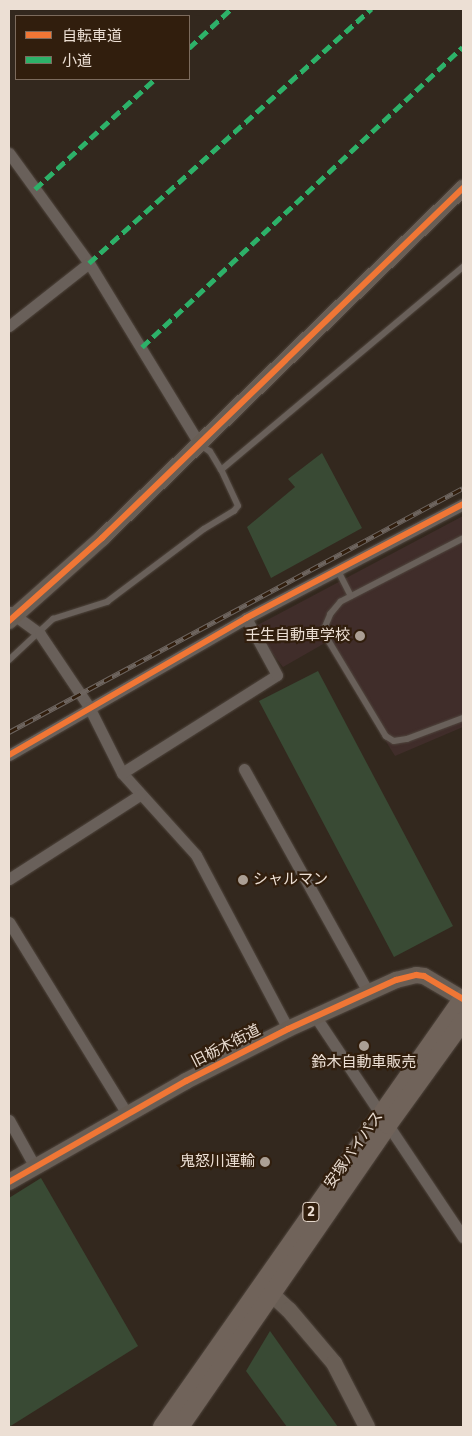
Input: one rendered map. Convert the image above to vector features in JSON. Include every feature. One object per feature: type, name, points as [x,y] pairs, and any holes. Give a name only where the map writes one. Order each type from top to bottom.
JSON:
[{"type":"main road","name":"安塚バイパス","points":[[180,1427],[267,1289],[383,1120],[463,998]]},
{"type":"main road","name":"安塚バイパス","points":[[383,1120],[463,1021]]},
{"type":"main road","name":"安塚バイパス","points":[[162,1427],[267,1289]]},
{"type":"street","points":[[9,153],[89,263],[200,445]]},
{"type":"street","points":[[288,1029],[196,856],[122,774],[89,707],[40,634],[11,616],[58,580],[200,445],[463,188]]},
{"type":"street","points":[[9,326],[89,263]]},
{"type":"street","points":[[9,755],[89,707],[246,618],[463,504]]},
{"type":"street","points":[[122,774],[277,675],[246,618]]},
{"type":"street","points":[[244,769],[368,992]]},
{"type":"street","points":[[9,879],[140,796]]},
{"type":"street","points":[[9,922],[127,1114]]},
{"type":"street","name":"旧栃木街道","points":[[9,1182],[127,1114],[288,1029],[368,992],[416,975],[434,980],[463,998]]},
{"type":"street","points":[[315,1016],[463,1237]]},
{"type":"street","points":[[9,1120],[36,1167]]},
{"type":"street","points":[[267,1289],[334,1363],[367,1427]]},
{"type":"lane","points":[[221,470],[463,267]]},
{"type":"lane","points":[[9,660],[40,634],[53,620],[107,602],[204,530],[234,511],[238,506],[221,470],[210,452],[200,445]]},
{"type":"lane","points":[[463,539],[341,602],[331,614],[325,628],[329,641],[386,736],[394,741],[407,739],[463,718]]},
{"type":"lane","points":[[338,570],[351,596]]},
{"type":"shaded area","name":"壬生自動車学校","points":[[463,516],[463,727],[395,756],[325,643],[283,667],[252,628]]},
{"type":"green space","points":[[322,453],[362,528],[271,578],[247,527],[295,487],[288,479]]},
{"type":"green space","points":[[318,671],[453,926],[394,957],[259,701]]},
{"type":"green space","points":[[41,1178],[138,1346],[9,1427],[9,1198]]},
{"type":"green space","points":[[270,1331],[338,1427],[287,1427],[246,1371]]},
{"type":"railway","points":[[9,732],[463,488]]},
{"type":"marked path","points":[[190,47],[231,9]]},
{"type":"marked path","points":[[89,263],[371,9]]},
{"type":"marked path","points":[[142,347],[463,47]]},
{"type":"marked path","points":[[35,189],[154,80]]},
{"type":"cycle path","points":[[9,621],[102,538],[463,188]]},
{"type":"cycle path","points":[[9,755],[246,618],[463,504]]},
{"type":"cycle path","points":[[9,1182],[186,1081],[288,1029],[396,980],[416,975],[424,976],[463,999]]},
{"type":"place","name":"壬生自動車学校","points":[[360,636]]},
{"type":"place","name":"シャルマン","points":[[243,880]]},
{"type":"place","name":"鈴木自動車販売","points":[[364,1046]]},
{"type":"place","name":"鬼怒川運輸","points":[[265,1162]]}]
